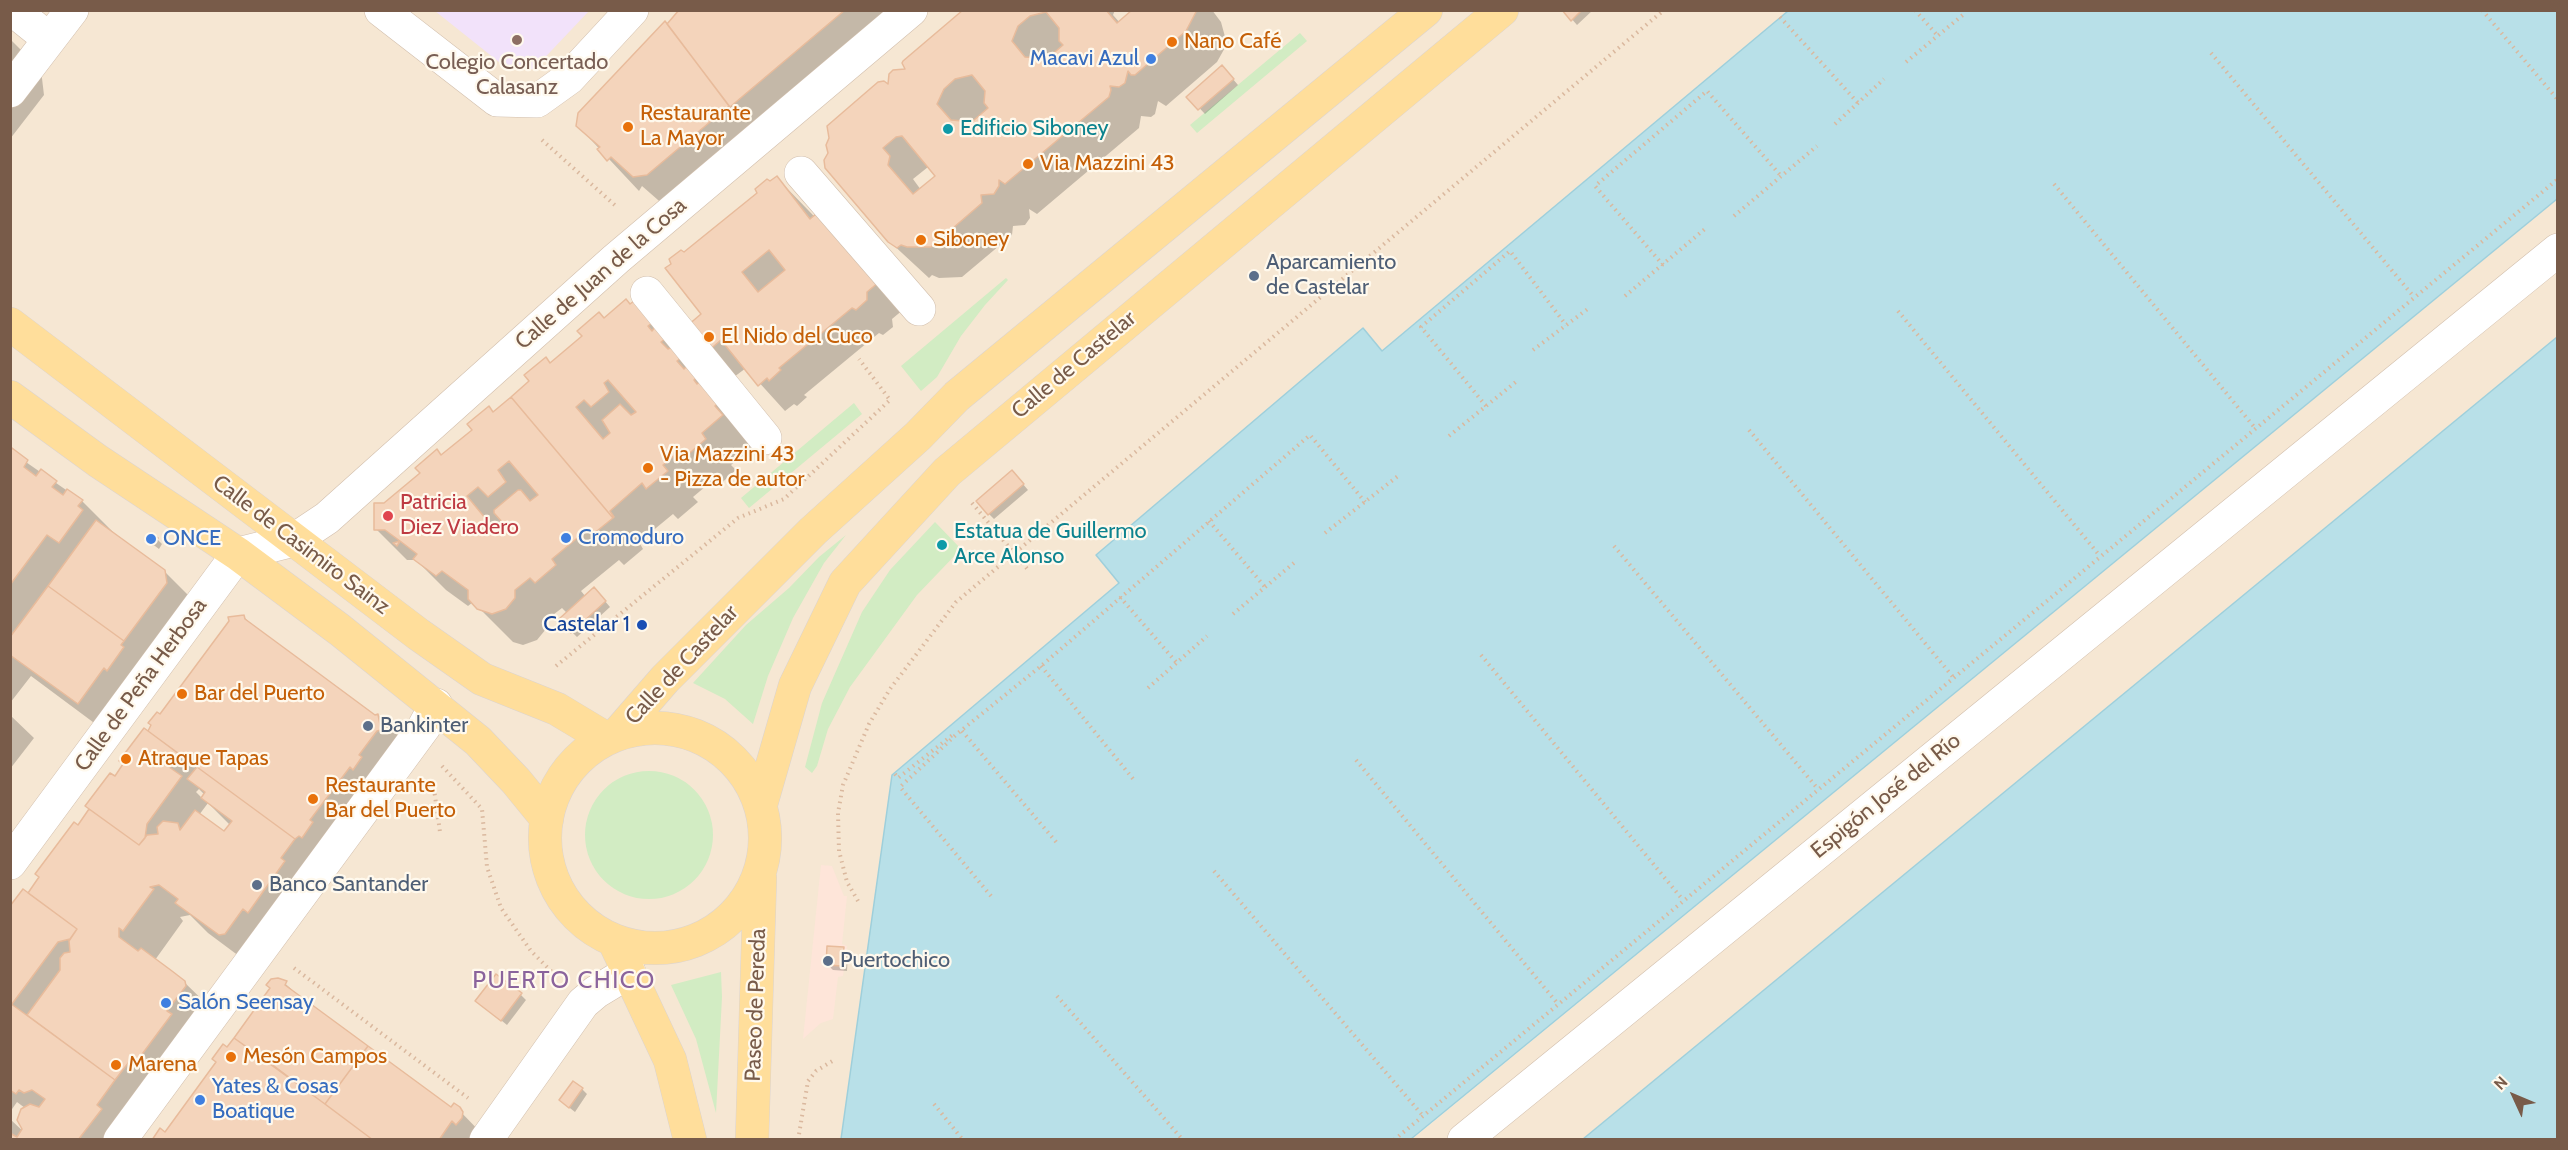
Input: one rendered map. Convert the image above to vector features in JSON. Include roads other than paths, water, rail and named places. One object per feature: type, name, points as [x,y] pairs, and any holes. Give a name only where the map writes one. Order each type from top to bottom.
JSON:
[{"type":"main road","name":"Calle de Castelar","points":[[613,736],[665,679],[796,548],[918,436],[957,396],[1426,10]]},
{"type":"main road","name":"Calle de Castelar","points":[[761,804],[795,686],[845,583],[947,472],[1502,10]]},
{"type":"main road","name":"Calle de Casimiro Sainz","points":[[10,324],[294,540],[482,679],[557,709],[613,736]]},
{"type":"main road","name":"Calle de Casimiro Sainz","points":[[10,398],[238,554],[436,705],[478,741],[516,781],[547,819]]},
{"type":"main road","points":[[761,804],[735,760],[693,732],[643,725],[613,736],[581,758],[558,786],[547,819],[545,842],[555,888],[583,925],[615,943],[633,948],[674,946],[712,931],[742,904],[761,870]]},
{"type":"main road","name":"Paseo de Pereda","points":[[752,1140],[761,870],[766,831],[761,804]]},
{"type":"main road","points":[[615,943],[670,1060],[690,1140]]},
{"type":"street","points":[[13,10],[49,39]]},
{"type":"street","points":[[10,91],[72,10]]},
{"type":"street","points":[[381,10],[497,100],[537,101],[569,78],[632,10]]},
{"type":"street","name":"Calle de Juan de la Cosa","points":[[294,540],[327,518],[646,233],[911,10]]},
{"type":"street","points":[[801,173],[919,309]]},
{"type":"street","name":"Espigón José del Río","points":[[1464,1140],[2558,250]]},
{"type":"street","points":[[647,293],[765,438]]},
{"type":"street","points":[[238,554],[294,540]]},
{"type":"street","name":"Calle de Peña Herbosa","points":[[10,862],[238,554]]},
{"type":"street","points":[[120,1140],[414,739],[436,705]]},
{"type":"street","points":[[492,1130],[583,1003],[596,992],[629,972]]},
{"type":"water","points":[[1788,11],[2557,11],[2557,199],[1411,1139],[841,1139],[892,775],[1119,583],[1096,555],[1363,328],[1382,351]]},
{"type":"water","points":[[2557,337],[2557,1139],[1583,1139]]},
{"type":"place","name":"Colegio Concertado Calasanz","points":[[517,40]]},
{"type":"place","name":"Nano Café","points":[[1172,42]]},
{"type":"place","name":"Macavi Azul","points":[[1151,59]]},
{"type":"place","name":"Restaurante La Mayor","points":[[628,127]]},
{"type":"place","name":"Edificio Siboney","points":[[948,129]]},
{"type":"place","name":"Via Mazzini 43","points":[[1028,164]]},
{"type":"place","name":"Siboney","points":[[921,240]]},
{"type":"place","name":"Aparcamiento de Castelar","points":[[1254,276]]},
{"type":"place","name":"El Nido del Cuco","points":[[709,337]]},
{"type":"place","name":"Via Mazzini 43 - Pizza de autor","points":[[648,468]]},
{"type":"place","name":"Patricia Diez Viadero","points":[[388,516]]},
{"type":"place","name":"Cromoduro","points":[[566,538]]},
{"type":"place","name":"ONCE","points":[[151,539]]},
{"type":"place","name":"Estatua de Guillermo Arce Alonso","points":[[942,545]]},
{"type":"place","name":"Castelar 1","points":[[642,625]]},
{"type":"place","name":"Bar del Puerto","points":[[182,694]]},
{"type":"place","name":"Bankinter","points":[[368,726]]},
{"type":"place","name":"Atraque Tapas","points":[[126,759]]},
{"type":"place","name":"Restaurante Bar del Puerto","points":[[313,799]]},
{"type":"place","name":"Banco Santander","points":[[257,885]]},
{"type":"place","name":"Puertochico","points":[[828,961]]},
{"type":"place","name":"Salón Seensay","points":[[166,1003]]},
{"type":"place","name":"Mesón Campos","points":[[231,1057]]},
{"type":"place","name":"Marena","points":[[116,1065]]},
{"type":"place","name":"Yates & Cosas Boatique","points":[[200,1100]]},
{"type":"district","name":"PUERTO CHICO","points":[[564,981]]}]
